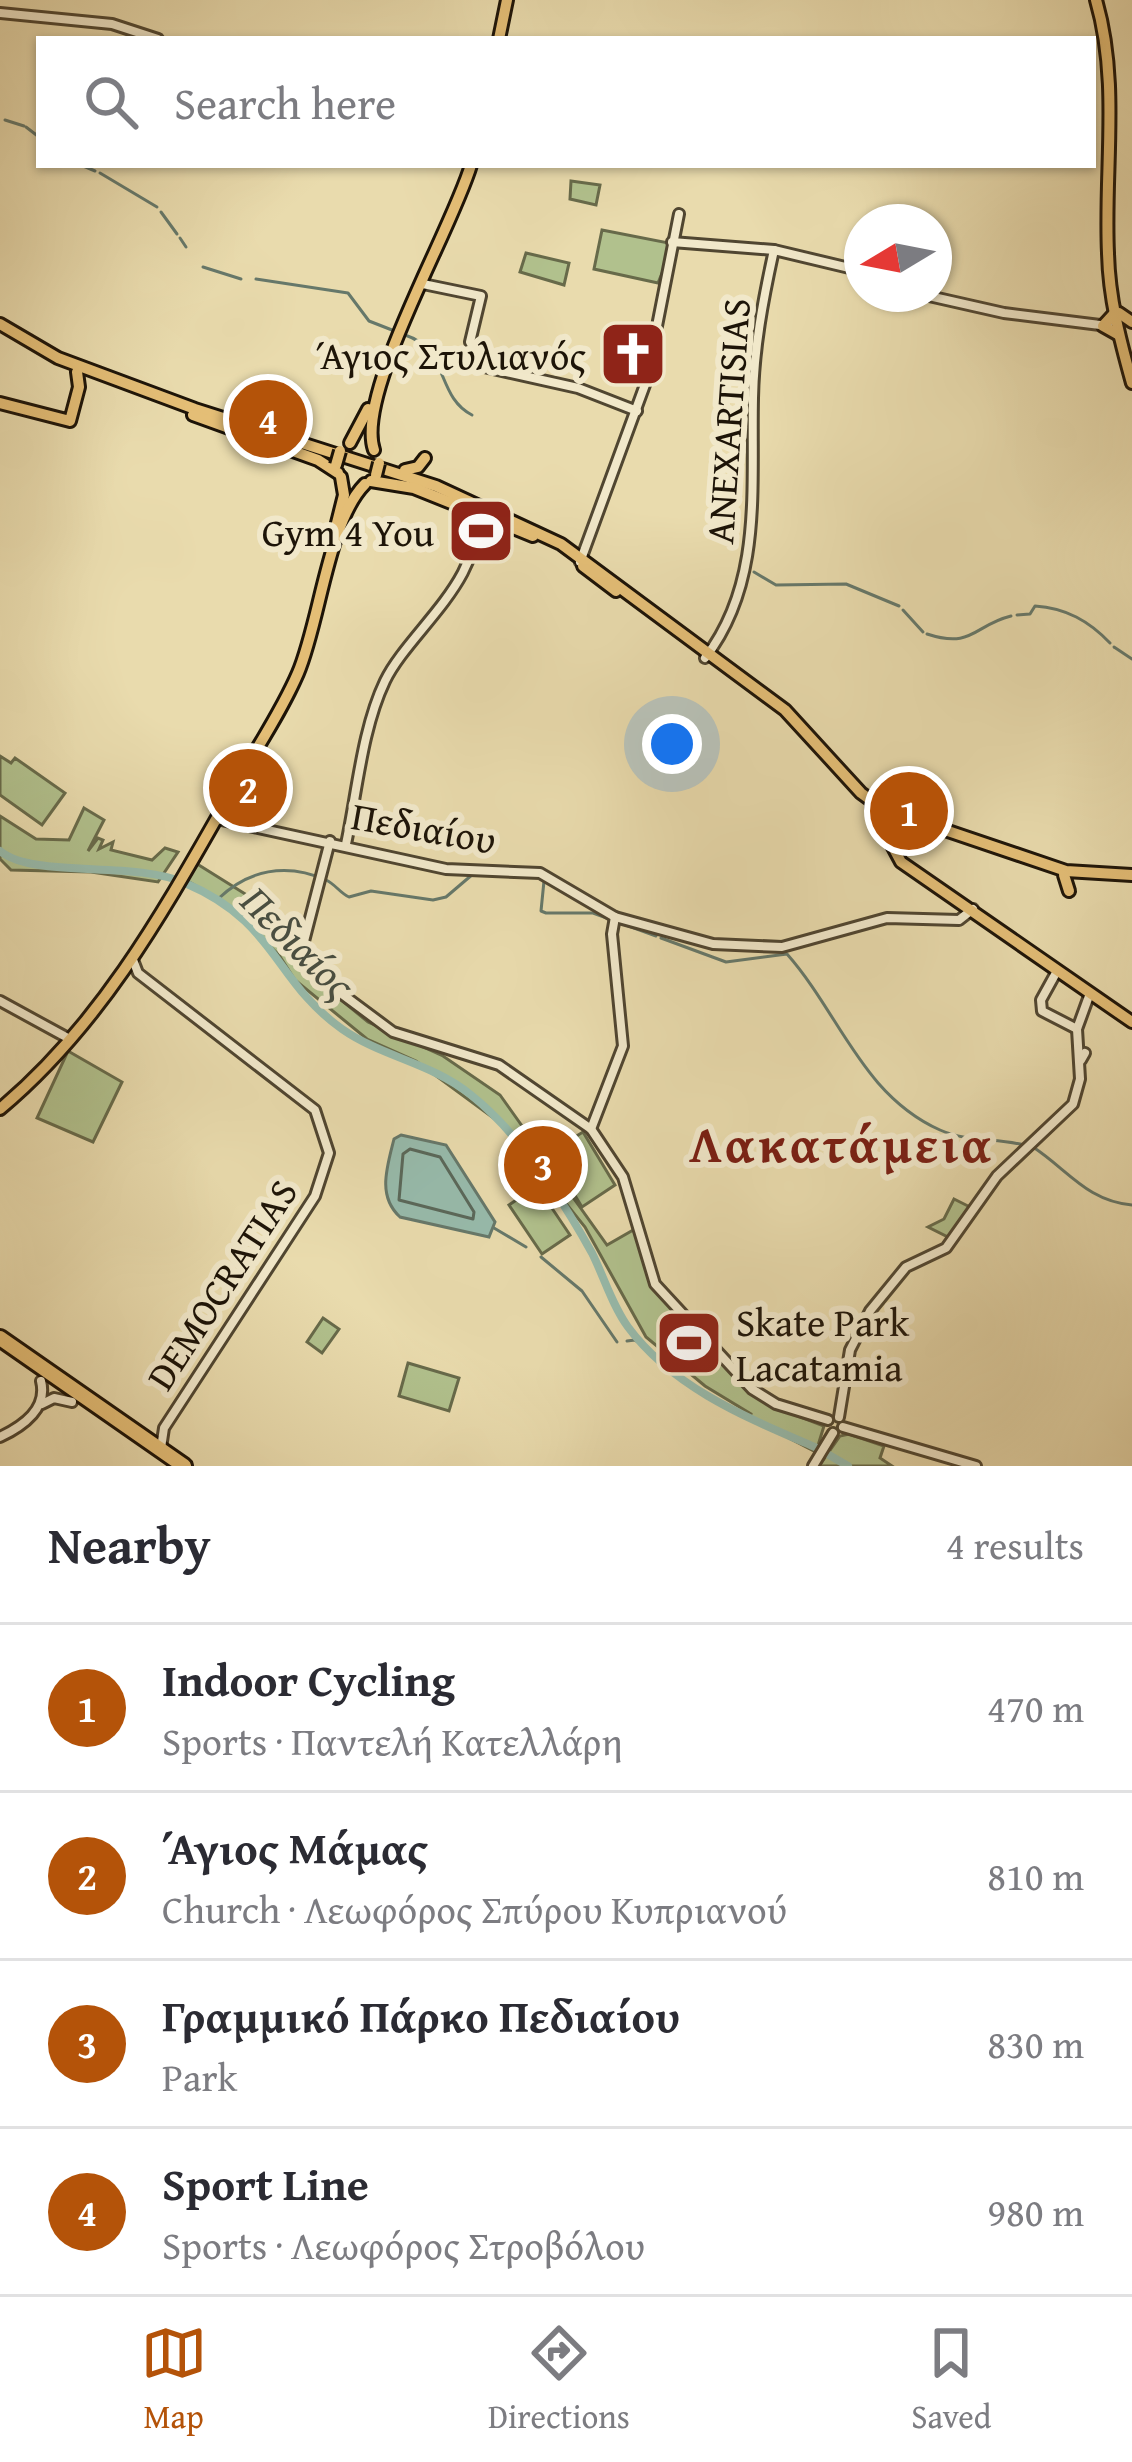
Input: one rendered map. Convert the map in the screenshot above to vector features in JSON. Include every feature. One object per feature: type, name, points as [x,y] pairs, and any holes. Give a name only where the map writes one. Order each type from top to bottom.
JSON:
[{"type":"highway","points":[[0,1341],[72,1402],[175,1462]]},
{"type":"highway","points":[[35,1373],[175,1462]]},
{"type":"main road","points":[[496,36],[504,0]]},
{"type":"main road","points":[[1098,0],[1108,74],[1110,281],[1132,383]]},
{"type":"main road","points":[[1098,0],[1112,74],[1112,224],[1120,325],[1132,362]]},
{"type":"main road","points":[[0,1104],[66,1037],[123,964],[215,820],[297,675],[352,500],[374,468],[370,431],[382,378],[428,280],[467,168]]},
{"type":"main road","points":[[189,859],[291,674],[344,499],[338,472],[345,446],[363,424],[386,351],[467,168]]},
{"type":"main road","points":[[0,327],[77,372],[434,491],[530,532]]},
{"type":"main road","points":[[0,327],[54,356],[338,472],[405,470],[418,467],[425,458]]},
{"type":"main road","points":[[0,403],[70,421],[80,387],[77,372]]},
{"type":"main road","points":[[80,387],[90,377]]},
{"type":"main road","points":[[194,412],[328,446],[345,446],[393,482],[530,532]]},
{"type":"main road","points":[[405,470],[470,496],[581,560],[787,720],[879,810],[1064,875],[1132,878]]},
{"type":"main road","points":[[879,810],[880,830],[901,862],[1132,1022]]},
{"type":"main road","points":[[879,810],[1047,865],[1132,878]]},
{"type":"main road","points":[[1084,856],[1092,874]]},
{"type":"main road","points":[[1064,875],[1069,891]]},
{"type":"main road","points":[[0,1104],[65,1046],[131,972],[170,890]]},
{"type":"street","points":[[0,13],[112,24],[149,36]]},
{"type":"street","points":[[581,560],[637,411],[679,214]]},
{"type":"street","points":[[672,242],[774,250],[844,267]]},
{"type":"street","name":"ANEXARTISIAS","points":[[706,656],[731,619],[750,547],[756,341],[774,250]]},
{"type":"street","points":[[428,280],[481,296],[470,342],[479,364],[508,376],[577,387],[637,411]]},
{"type":"street","points":[[952,301],[1004,313],[1120,325]]},
{"type":"street","points":[[346,844],[382,687],[453,591],[473,532],[471,511]]},
{"type":"street","points":[[473,532],[487,518]]},
{"type":"street","points":[[225,803],[236,820]]},
{"type":"street","name":"Πεδιαίου","points":[[215,820],[236,820],[446,869],[540,873],[614,920],[701,942],[775,948],[887,918],[963,919],[974,909]]},
{"type":"street","points":[[330,841],[302,949],[307,968],[393,1032],[499,1065],[590,1129],[623,1177],[656,1284],[752,1389],[776,1404],[838,1426],[976,1466]]},
{"type":"street","points":[[590,1129],[622,1053],[614,920]]},
{"type":"street","points":[[1057,971],[1041,1000],[1042,1011],[1078,1035]]},
{"type":"street","name":"DEMOCRATIAS","points":[[131,972],[315,1110],[329,1153],[315,1196],[164,1428],[160,1446],[175,1462]]},
{"type":"street","points":[[813,1466],[838,1426],[855,1335],[870,1311],[906,1267],[956,1237],[1026,1146],[1073,1104],[1082,1056],[1078,1035],[1089,996]]},
{"type":"street","points":[[0,1001],[66,1037]]},
{"type":"street","points":[[44,1028],[53,1051]]},
{"type":"street","points":[[35,1373],[44,1396],[37,1409]]},
{"type":"street","points":[[0,1437],[54,1398],[72,1402]]},
{"type":"street","name":"DEMOCRATIAS","points":[[115,1420],[145,1434],[164,1428]]},
{"type":"green space","points":[[571,181],[600,185],[596,205],[570,199]]},
{"type":"green space","points":[[602,230],[674,244],[658,283],[594,269]]},
{"type":"green space","points":[[526,253],[569,263],[564,285],[520,272]]},
{"type":"green space","points":[[0,756],[11,763],[15,758],[65,793],[42,825],[0,795]]},
{"type":"green space","points":[[84,808],[104,820],[88,851],[98,838],[103,840],[99,849],[113,842],[111,850],[152,860],[165,848],[178,852],[158,882],[91,872],[11,870],[0,859],[0,816],[36,839],[69,840]]},
{"type":"green space","points":[[194,862],[258,902],[301,967],[368,1022],[443,1056],[500,1095],[607,1245],[635,1229],[653,1287],[742,1385],[774,1407],[824,1426],[816,1452],[750,1418],[751,1414],[705,1386],[646,1337],[585,1227],[503,1125],[416,1061],[367,1039],[295,980],[279,955],[224,902],[184,879]]},
{"type":"green space","points":[[68,1051],[122,1082],[93,1142],[37,1118]]},
{"type":"green space","points":[[583,1132],[615,1185],[582,1207],[549,1153]]},
{"type":"green space","points":[[537,1186],[570,1235],[542,1254],[509,1205]]},
{"type":"green space","points":[[954,1199],[970,1207],[950,1238],[928,1227],[944,1219]]},
{"type":"green space","points":[[323,1318],[339,1329],[322,1353],[307,1342]]},
{"type":"green space","points":[[408,1363],[459,1378],[449,1411],[399,1396]]},
{"type":"green space","points":[[849,1434],[884,1446],[880,1458],[892,1466],[819,1466],[840,1436]]},
{"type":"water","points":[[401,1135],[446,1145],[495,1222],[489,1237],[400,1217],[393,1209],[386,1190],[387,1170],[394,1139]]},
{"type":"waterway","points":[[5,120],[24,126]]},
{"type":"waterway","points":[[26,127],[36,135]]},
{"type":"waterway","points":[[88,168],[95,171]]},
{"type":"waterway","points":[[100,173],[157,207]]},
{"type":"waterway","points":[[161,212],[177,234]]},
{"type":"waterway","points":[[180,238],[186,247]]},
{"type":"waterway","points":[[203,267],[241,279]]},
{"type":"waterway","points":[[256,279],[348,293],[369,321],[392,330]]},
{"type":"waterway","points":[[405,335],[429,351],[453,397],[472,415]]},
{"type":"waterway","points":[[754,572],[776,585],[846,584],[899,606]]},
{"type":"waterway","points":[[1017,615],[1030,614],[1035,606],[1067,613],[1110,643]]},
{"type":"waterway","points":[[903,610],[923,632]]},
{"type":"waterway","points":[[927,634],[964,637],[1011,616]]},
{"type":"waterway","points":[[1114,647],[1132,659]]},
{"type":"waterway","name":"Πεδιαίος","points":[[0,851],[36,865],[164,876],[215,898],[239,915],[301,991],[342,1029],[456,1084],[506,1129],[567,1211],[622,1318],[646,1349],[714,1399],[817,1448]]},
{"type":"waterway","points":[[218,899],[255,875],[282,870],[326,880],[349,897],[371,891],[433,900],[446,897],[473,874]]},
{"type":"waterway","points":[[482,874],[539,877],[544,881],[541,911],[593,913],[656,936]]},
{"type":"waterway","points":[[661,938],[726,962],[787,954],[871,1075],[913,1115],[950,1134],[1024,1145]]},
{"type":"waterway","points":[[1033,1147],[1090,1191],[1132,1205]]},
{"type":"waterway","points":[[494,1228],[526,1247]]},
{"type":"waterway","points":[[541,1257],[582,1291],[617,1342]]},
{"type":"waterway","name":"Πεδιαίος","points":[[627,1341],[635,1340],[656,1355]]},
{"type":"waterway","name":"Πεδιαίος","points":[[829,1455],[848,1466]]},
{"type":"place","name":"Άγιος Στυλιανός","points":[[633,354]]},
{"type":"place","name":"Sport Line","points":[[268,419]]},
{"type":"place","name":"Gym 4 You","points":[[481,531]]},
{"type":"place","name":"Άγιος Μάμας","points":[[248,788]]},
{"type":"place","name":"Indoor Cycling","points":[[909,811]]},
{"type":"place","name":"Γραμμικό Πάρκο Πεδιαίου","points":[[543,1165]]},
{"type":"place","name":"Skate Park Lacatamia","points":[[689,1343]]},
{"type":"district","name":"Λακατάμεια","points":[[842,1143]]}]
